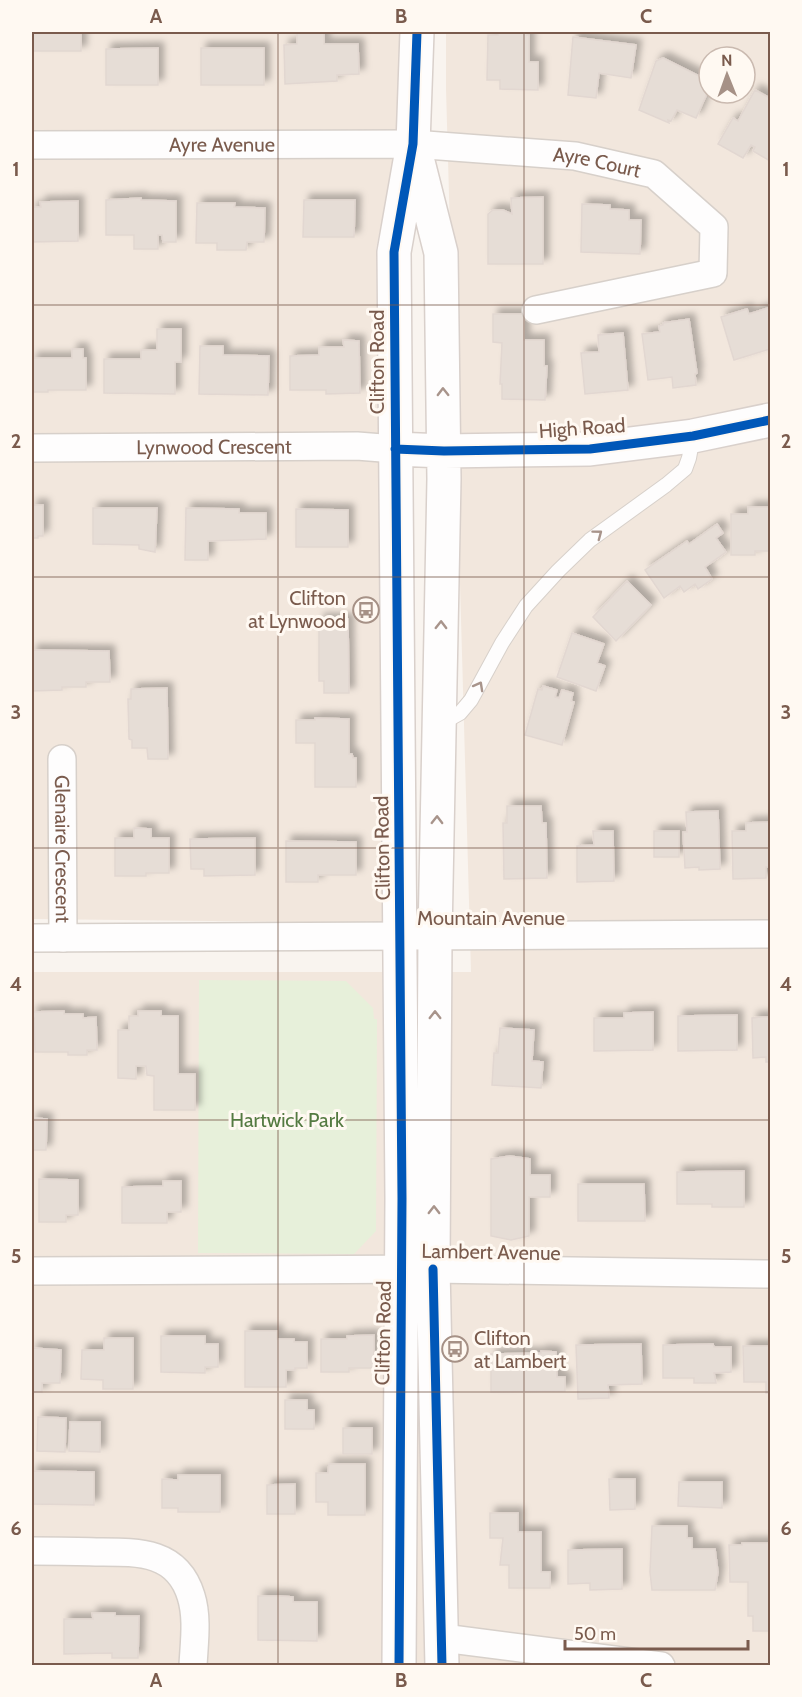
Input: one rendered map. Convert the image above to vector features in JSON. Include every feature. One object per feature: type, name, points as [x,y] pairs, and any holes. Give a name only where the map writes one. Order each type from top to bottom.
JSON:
[{"type":"main road","name":"Clifton Road","points":[[399,1665],[401,936],[394,252],[413,144],[417,32]]},
{"type":"main road","name":"Clifton Road","points":[[413,144],[441,253],[444,450],[435,936],[434,1269],[443,1652]]},
{"type":"main road","name":"High Road","points":[[395,448],[590,449],[693,436],[771,420]]},
{"type":"street","name":"Ayre Avenue","points":[[32,145],[413,144]]},
{"type":"street","name":"Ayre Court","points":[[413,144],[575,156],[654,174],[714,227],[713,273],[536,310]]},
{"type":"street","name":"Lynwood Crescent","points":[[32,448],[357,446],[395,448]]},
{"type":"street","name":"Glenaire Crescent","points":[[62,759],[63,938]]},
{"type":"street","name":"Mountain Avenue","points":[[32,938],[771,934]]},
{"type":"street","name":"Lambert Avenue","points":[[32,1271],[434,1269],[771,1274]]},
{"type":"street","points":[[32,1551],[139,1552],[157,1557],[177,1570],[186,1581],[192,1598],[193,1665]]},
{"type":"street","points":[[443,1652],[661,1665]]},
{"type":"lane","points":[[438,726],[460,713],[471,700],[502,643],[526,606],[558,570],[590,540],[685,469],[693,436]]},
{"type":"shaded area","points":[[32,32],[401,32],[395,159],[376,249],[385,923],[32,919]]},
{"type":"shaded area","points":[[446,32],[770,32],[770,1665],[32,1666],[32,972],[471,972]]},
{"type":"green space","name":"Hartwick Park","points":[[199,980],[346,981],[373,1008],[374,1019],[377,1019],[376,1231],[354,1254],[198,1253]]},
{"type":"building","points":[[32,32],[81,32],[81,51],[32,51]]},
{"type":"building","points":[[498,32],[527,32],[529,62],[538,62],[538,90],[500,89],[500,80],[487,80],[488,35],[498,35]]},
{"type":"building","points":[[297,33],[324,33],[324,44],[358,44],[359,74],[337,75],[337,81],[285,84],[284,45],[297,44]]},
{"type":"building","points":[[573,37],[636,45],[631,78],[599,73],[596,98],[568,95]]},
{"type":"building","points":[[158,48],[158,85],[106,85],[106,49]]},
{"type":"building","points":[[201,48],[264,48],[264,85],[201,85]]},
{"type":"building","points":[[663,58],[697,75],[697,105],[702,105],[696,118],[677,110],[671,121],[668,120],[669,123],[639,110],[656,61]]},
{"type":"building","points":[[757,91],[770,98],[770,161],[753,151],[755,147],[751,145],[743,158],[718,144],[733,118],[738,121],[747,105],[757,105]]},
{"type":"building","points":[[543,197],[543,264],[488,264],[488,214],[493,210],[503,210],[512,214],[511,198]]},
{"type":"building","points":[[141,198],[141,200],[176,201],[176,242],[163,242],[162,235],[158,235],[158,249],[134,249],[134,235],[106,235],[106,200]]},
{"type":"building","points":[[304,200],[355,200],[354,237],[303,237]]},
{"type":"building","points":[[78,201],[78,241],[32,242],[32,207],[41,207],[40,202]]},
{"type":"building","points":[[197,203],[235,203],[234,207],[265,208],[264,242],[247,242],[246,250],[217,250],[217,243],[196,243]]},
{"type":"building","points":[[582,204],[610,205],[610,209],[629,210],[629,220],[641,220],[640,254],[581,252]]},
{"type":"building","points":[[768,308],[770,349],[734,360],[721,317],[747,309],[749,314]]},
{"type":"building","points":[[493,314],[524,314],[524,340],[544,340],[544,366],[547,366],[545,400],[502,399],[502,384],[500,384],[502,343],[493,342]]},
{"type":"building","points":[[689,319],[697,373],[695,374],[696,385],[673,388],[672,377],[648,380],[642,334],[660,332],[659,326],[663,323]]},
{"type":"building","points":[[157,329],[181,329],[181,362],[175,362],[175,394],[104,393],[104,359],[141,359],[141,350],[157,350]]},
{"type":"building","points":[[623,333],[628,390],[585,394],[581,353],[599,352],[598,335]]},
{"type":"building","points":[[343,340],[359,341],[360,393],[326,394],[326,390],[290,390],[290,356],[319,355],[319,347],[344,347]]},
{"type":"building","points":[[200,346],[223,346],[223,355],[269,356],[268,395],[199,394]]},
{"type":"building","points":[[72,349],[83,349],[83,358],[86,358],[86,390],[32,392],[32,358],[72,358]]},
{"type":"building","points":[[32,505],[43,505],[43,536],[38,536],[38,538],[32,538]]},
{"type":"building","points":[[748,507],[770,507],[770,551],[755,551],[755,555],[731,555],[731,514],[748,514]]},
{"type":"building","points":[[93,508],[157,508],[155,552],[139,549],[139,545],[93,544]]},
{"type":"building","points":[[186,508],[239,509],[239,513],[266,513],[266,539],[208,541],[208,560],[185,560]]},
{"type":"building","points":[[296,509],[348,510],[348,547],[296,547]]},
{"type":"building","points":[[717,524],[723,533],[716,538],[726,552],[705,567],[712,579],[698,589],[695,584],[684,592],[680,586],[664,598],[645,570],[687,541],[689,544]]},
{"type":"building","points":[[627,581],[651,605],[616,641],[593,617]]},
{"type":"building","points":[[319,619],[348,619],[349,693],[324,693],[324,681],[319,681]]},
{"type":"building","points":[[572,633],[604,644],[597,663],[605,666],[596,691],[557,677]]},
{"type":"building","points":[[32,650],[109,651],[110,682],[86,682],[86,687],[32,691]]},
{"type":"building","points":[[543,686],[557,690],[555,697],[559,698],[562,690],[573,693],[571,701],[574,702],[562,745],[525,735],[538,689],[542,690]]},
{"type":"building","points":[[167,688],[168,759],[148,759],[147,748],[132,748],[132,740],[129,739],[128,699],[131,699],[131,689]]},
{"type":"building","points":[[315,718],[349,719],[349,754],[356,758],[356,787],[315,787],[315,743],[296,743],[296,720],[315,720]]},
{"type":"building","points":[[507,806],[541,806],[542,823],[546,823],[547,878],[504,879],[503,823],[507,823]]},
{"type":"building","points":[[718,811],[720,869],[685,868],[683,832],[687,832],[686,812]]},
{"type":"building","points":[[770,822],[770,867],[766,867],[766,878],[733,879],[732,831],[746,831],[746,823]]},
{"type":"building","points":[[134,828],[151,829],[151,838],[169,838],[169,873],[115,876],[115,838],[134,838]]},
{"type":"building","points":[[593,831],[613,831],[614,881],[577,882],[577,846],[594,845]]},
{"type":"building","points":[[654,831],[679,831],[679,857],[654,857]]},
{"type":"building","points":[[255,838],[255,875],[204,876],[204,869],[191,869],[190,839]]},
{"type":"building","points":[[286,841],[356,842],[356,875],[318,875],[318,882],[286,882]]},
{"type":"building","points":[[64,1011],[64,1014],[83,1014],[83,1018],[96,1017],[97,1050],[87,1050],[87,1055],[68,1055],[68,1052],[35,1052],[32,1012]]},
{"type":"building","points":[[138,1011],[161,1011],[161,1016],[178,1016],[178,1074],[195,1074],[195,1110],[154,1110],[154,1076],[147,1075],[146,1066],[136,1066],[136,1079],[118,1078],[118,1030],[129,1030],[129,1016],[138,1016]]},
{"type":"building","points":[[653,1012],[653,1050],[594,1051],[594,1018],[624,1018],[624,1013]]},
{"type":"building","points":[[737,1015],[737,1050],[678,1051],[678,1016]]},
{"type":"building","points":[[770,1017],[770,1062],[766,1062],[766,1057],[753,1058],[752,1018]]},
{"type":"building","points":[[500,1028],[534,1030],[532,1061],[543,1062],[541,1088],[492,1085],[494,1053],[498,1053]]},
{"type":"building","points":[[32,1118],[47,1119],[46,1150],[32,1150]]},
{"type":"building","points":[[510,1156],[530,1159],[530,1175],[550,1175],[550,1197],[529,1197],[529,1236],[511,1240],[491,1236],[491,1159]]},
{"type":"building","points":[[744,1171],[744,1207],[677,1204],[677,1172]]},
{"type":"building","points":[[39,1179],[78,1180],[78,1215],[66,1215],[66,1222],[39,1222]]},
{"type":"building","points":[[163,1181],[181,1181],[181,1212],[167,1212],[167,1223],[122,1223],[122,1187],[163,1186]]},
{"type":"building","points":[[578,1184],[644,1184],[645,1221],[578,1221]]},
{"type":"building","points":[[245,1331],[277,1331],[277,1339],[307,1342],[307,1368],[286,1370],[286,1387],[245,1387]]},
{"type":"building","points":[[374,1335],[374,1368],[349,1368],[349,1372],[321,1372],[321,1339],[347,1339],[347,1336]]},
{"type":"building","points":[[161,1336],[205,1336],[205,1344],[218,1344],[218,1367],[205,1367],[205,1373],[161,1372]]},
{"type":"building","points":[[104,1338],[133,1338],[133,1389],[103,1389],[103,1380],[81,1379],[82,1350],[104,1350]]},
{"type":"building","points":[[641,1344],[642,1384],[608,1385],[609,1398],[578,1399],[576,1345]]},
{"type":"building","points":[[713,1344],[714,1347],[731,1347],[731,1372],[714,1373],[716,1383],[694,1383],[694,1378],[663,1378],[663,1345]]},
{"type":"building","points":[[743,1346],[770,1346],[770,1393],[766,1393],[766,1382],[744,1382]]},
{"type":"building","points":[[32,1348],[61,1350],[60,1383],[42,1383],[42,1392],[32,1392]]},
{"type":"building","points":[[541,1351],[556,1352],[557,1377],[565,1377],[565,1391],[491,1392],[491,1354],[541,1353]]},
{"type":"building","points":[[285,1400],[307,1400],[307,1410],[314,1410],[314,1429],[285,1429]]},
{"type":"building","points":[[38,1417],[66,1418],[65,1452],[37,1451]]},
{"type":"building","points":[[70,1422],[100,1422],[100,1452],[69,1451]]},
{"type":"building","points":[[343,1428],[372,1428],[372,1454],[343,1454]]},
{"type":"building","points":[[329,1464],[365,1464],[365,1515],[328,1515],[328,1502],[316,1502],[316,1473],[328,1473]]},
{"type":"building","points":[[32,1471],[94,1472],[94,1505],[32,1504]]},
{"type":"building","points":[[178,1475],[220,1475],[220,1512],[178,1512],[178,1508],[162,1508],[162,1479],[178,1480]]},
{"type":"building","points":[[609,1479],[635,1479],[635,1509],[610,1510]]},
{"type":"building","points":[[679,1482],[722,1482],[722,1508],[678,1506]]},
{"type":"building","points":[[295,1484],[295,1514],[267,1514],[267,1485]]},
{"type":"building","points":[[490,1513],[518,1513],[518,1532],[541,1532],[541,1572],[550,1572],[550,1588],[509,1588],[509,1565],[500,1565],[503,1538],[490,1538]]},
{"type":"building","points":[[652,1526],[687,1526],[687,1538],[692,1538],[692,1549],[715,1549],[718,1572],[715,1590],[652,1590],[650,1572]]},
{"type":"building","points":[[742,1543],[770,1543],[770,1631],[753,1631],[753,1616],[748,1616],[748,1582],[730,1582],[729,1545],[742,1545]]},
{"type":"building","points":[[622,1549],[622,1589],[590,1590],[590,1583],[568,1584],[568,1550]]},
{"type":"building","points":[[258,1596],[293,1597],[293,1602],[317,1602],[317,1641],[258,1640]]},
{"type":"building","points":[[92,1613],[139,1616],[138,1658],[112,1658],[112,1653],[64,1654],[64,1619],[93,1619]]},
{"type":"cycle path","points":[[399,1666],[402,1198],[394,252],[413,144],[417,32]]},
{"type":"cycle path","points":[[395,449],[444,451],[590,449],[693,436],[770,420]]},
{"type":"cycle path","points":[[433,1269],[442,1666]]},
{"type":"place","name":"Clifton at Lynwood","points":[[366,610]]},
{"type":"place","name":"Clifton at Lambert","points":[[455,1349]]}]
